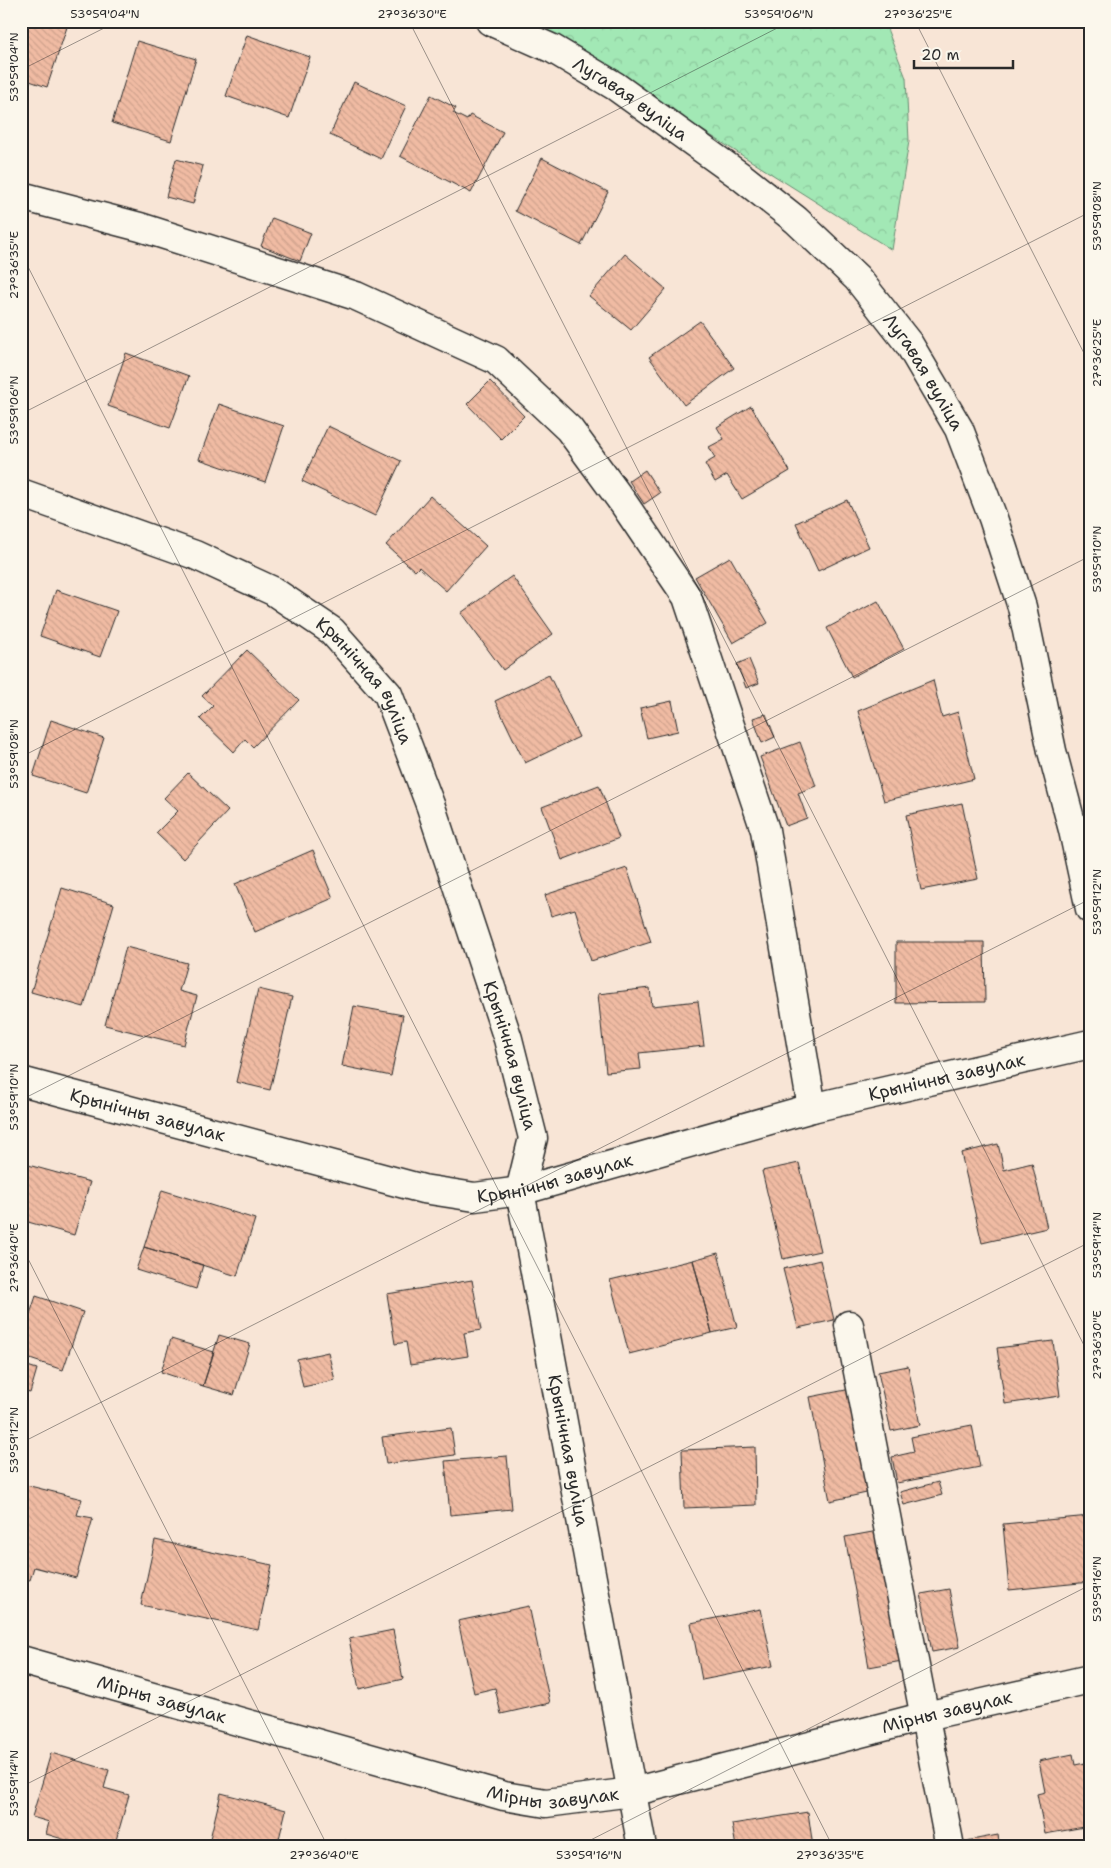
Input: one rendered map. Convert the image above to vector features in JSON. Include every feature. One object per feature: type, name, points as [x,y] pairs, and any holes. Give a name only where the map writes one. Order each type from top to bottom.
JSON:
[{"type":"street","name":"Лугавая вуліца","points":[[490,21],[553,49],[615,86],[743,178],[796,220],[857,278],[909,344],[959,429],[993,518],[1022,607],[1052,751],[1073,830],[1090,909]]},
{"type":"street","points":[[21,196],[140,227],[356,296],[496,360],[569,429],[624,504],[687,597],[765,830],[812,1108]]},
{"type":"street","name":"Крынічная вуліца","points":[[21,493],[195,555],[273,591],[332,631],[388,694],[431,807],[510,1048],[533,1138],[520,1192],[642,1847]]},
{"type":"street","name":"Крынічны завулак","points":[[21,1081],[423,1189],[475,1197],[520,1192],[812,1108],[1090,1044]]},
{"type":"street","points":[[848,1325],[926,1716],[950,1847]]},
{"type":"street","name":"Мірны завулак","points":[[21,1660],[504,1796],[546,1803],[632,1792],[926,1716],[1090,1679]]},
{"type":"green space","points":[[519,21],[884,21],[906,78],[909,141],[892,250],[542,29]]},
{"type":"building","points":[[21,21],[69,21],[47,87],[21,78]]},
{"type":"building","points":[[247,35],[310,57],[289,118],[226,96]]},
{"type":"building","points":[[137,41],[196,59],[171,141],[112,123]]},
{"type":"building","points":[[354,82],[406,106],[381,159],[330,135]]},
{"type":"building","points":[[431,95],[456,108],[453,113],[467,120],[470,115],[503,132],[471,193],[400,156]]},
{"type":"building","points":[[542,158],[608,192],[581,245],[515,211]]},
{"type":"building","points":[[176,159],[203,166],[193,204],[166,197]]},
{"type":"building","points":[[272,218],[311,233],[300,261],[261,246]]},
{"type":"building","points":[[625,254],[666,289],[631,330],[589,296]]},
{"type":"building","points":[[700,321],[734,368],[684,405],[649,357]]},
{"type":"building","points":[[126,353],[189,376],[170,428],[108,406]]},
{"type":"building","points":[[490,381],[524,416],[501,439],[467,404]]},
{"type":"building","points":[[219,404],[284,426],[265,482],[199,459]]},
{"type":"building","points":[[751,406],[790,471],[742,499],[727,475],[715,482],[705,464],[715,458],[709,447],[724,439],[717,427]]},
{"type":"building","points":[[328,426],[401,461],[375,516],[302,481]]},
{"type":"building","points":[[645,470],[660,493],[644,504],[629,481]]},
{"type":"building","points":[[430,496],[486,546],[446,591],[419,567],[415,571],[386,545]]},
{"type":"building","points":[[847,500],[869,547],[818,571],[796,523]]},
{"type":"building","points":[[730,557],[768,623],[733,643],[695,577]]},
{"type":"building","points":[[512,576],[553,634],[503,670],[461,613]]},
{"type":"building","points":[[56,590],[117,611],[100,657],[40,636]]},
{"type":"building","points":[[878,601],[904,649],[852,677],[827,628]]},
{"type":"building","points":[[247,650],[299,700],[253,747],[245,739],[234,752],[200,719],[213,706],[202,696]]},
{"type":"building","points":[[749,659],[759,683],[746,688],[737,664]]},
{"type":"building","points":[[549,675],[579,737],[525,763],[495,701]]},
{"type":"building","points":[[933,680],[942,717],[958,712],[974,779],[884,801],[858,711]]},
{"type":"building","points":[[672,701],[678,731],[647,738],[640,708]]},
{"type":"building","points":[[766,714],[775,737],[762,743],[753,718]]},
{"type":"building","points":[[51,720],[104,738],[86,793],[33,776]]},
{"type":"building","points":[[800,742],[816,786],[798,793],[807,818],[786,826],[760,757]]},
{"type":"building","points":[[188,773],[228,811],[183,859],[156,833],[178,811],[164,798]]},
{"type":"building","points":[[599,785],[619,838],[562,860],[542,807]]},
{"type":"building","points":[[962,803],[978,879],[921,890],[906,815]]},
{"type":"building","points":[[313,850],[333,898],[255,932],[235,884]]},
{"type":"building","points":[[627,868],[651,942],[591,961],[575,909],[551,916],[545,895]]},
{"type":"building","points":[[62,888],[114,904],[84,1007],[31,992]]},
{"type":"building","points":[[896,942],[984,942],[985,1002],[896,1003]]},
{"type":"building","points":[[126,947],[187,963],[179,991],[197,996],[184,1045],[105,1025]]},
{"type":"building","points":[[650,988],[652,1006],[698,1001],[704,1046],[639,1053],[641,1069],[606,1072],[598,994]]},
{"type":"building","points":[[258,989],[292,997],[270,1090],[236,1082]]},
{"type":"building","points":[[354,1006],[403,1015],[391,1076],[342,1066]]},
{"type":"building","points":[[998,1144],[1004,1170],[1032,1163],[1047,1228],[982,1243],[961,1153]]},
{"type":"building","points":[[21,1163],[90,1182],[74,1235],[21,1220]]},
{"type":"building","points":[[799,1163],[820,1251],[783,1259],[762,1171]]},
{"type":"building","points":[[162,1190],[255,1219],[237,1276],[144,1247]]},
{"type":"building","points":[[144,1247],[203,1265],[196,1289],[136,1270]]},
{"type":"building","points":[[718,1253],[737,1327],[712,1333],[693,1260]]},
{"type":"building","points":[[693,1260],[712,1333],[629,1354],[610,1280]]},
{"type":"building","points":[[820,1260],[834,1320],[798,1328],[783,1269]]},
{"type":"building","points":[[472,1280],[481,1330],[464,1333],[468,1356],[410,1365],[406,1342],[395,1344],[387,1294]]},
{"type":"building","points":[[36,1296],[83,1312],[63,1370],[21,1356],[21,1341]]},
{"type":"building","points":[[219,1335],[250,1344],[234,1395],[203,1386]]},
{"type":"building","points":[[171,1339],[214,1352],[203,1386],[161,1372]]},
{"type":"building","points":[[1053,1341],[1060,1396],[1005,1404],[997,1348]]},
{"type":"building","points":[[328,1352],[335,1380],[303,1387],[297,1359]]},
{"type":"building","points":[[21,1364],[37,1369],[30,1393],[21,1390]]},
{"type":"building","points":[[908,1366],[920,1425],[891,1431],[878,1372]]},
{"type":"building","points":[[851,1389],[871,1492],[830,1501],[810,1397]]},
{"type":"building","points":[[972,1425],[980,1467],[897,1483],[892,1457],[914,1452],[911,1437]]},
{"type":"building","points":[[451,1428],[455,1455],[386,1464],[382,1437]]},
{"type":"building","points":[[755,1447],[756,1505],[684,1508],[682,1450]]},
{"type":"building","points":[[507,1456],[512,1509],[450,1515],[445,1461]]},
{"type":"building","points":[[938,1482],[942,1495],[904,1505],[900,1492]]},
{"type":"building","points":[[26,1485],[82,1499],[77,1515],[93,1518],[76,1578],[34,1567],[30,1580],[21,1578],[21,1496]]},
{"type":"building","points":[[1090,1516],[1090,1582],[1009,1590],[1003,1524]]},
{"type":"building","points":[[878,1531],[902,1661],[869,1667],[845,1537]]},
{"type":"building","points":[[155,1540],[272,1565],[258,1630],[141,1605]]},
{"type":"building","points":[[949,1589],[960,1647],[932,1652],[921,1594]]},
{"type":"building","points":[[529,1606],[550,1703],[501,1714],[495,1688],[474,1693],[458,1621]]},
{"type":"building","points":[[761,1609],[773,1666],[702,1680],[691,1623]]},
{"type":"building","points":[[393,1630],[403,1679],[359,1689],[349,1639]]},
{"type":"building","points":[[51,1753],[109,1770],[104,1788],[129,1795],[114,1847],[89,1847],[46,1834],[49,1822],[32,1817]]},
{"type":"building","points":[[1073,1754],[1075,1765],[1090,1762],[1090,1826],[1045,1834],[1037,1794],[1045,1792],[1039,1761]]},
{"type":"building","points":[[221,1793],[286,1810],[277,1847],[208,1847]]},
{"type":"building","points":[[808,1812],[813,1847],[736,1847],[732,1824]]},
{"type":"building","points":[[998,1835],[1000,1847],[967,1847],[966,1841]]},
{"type":"building","points":[[345,1840],[362,1847],[342,1847]]}]
